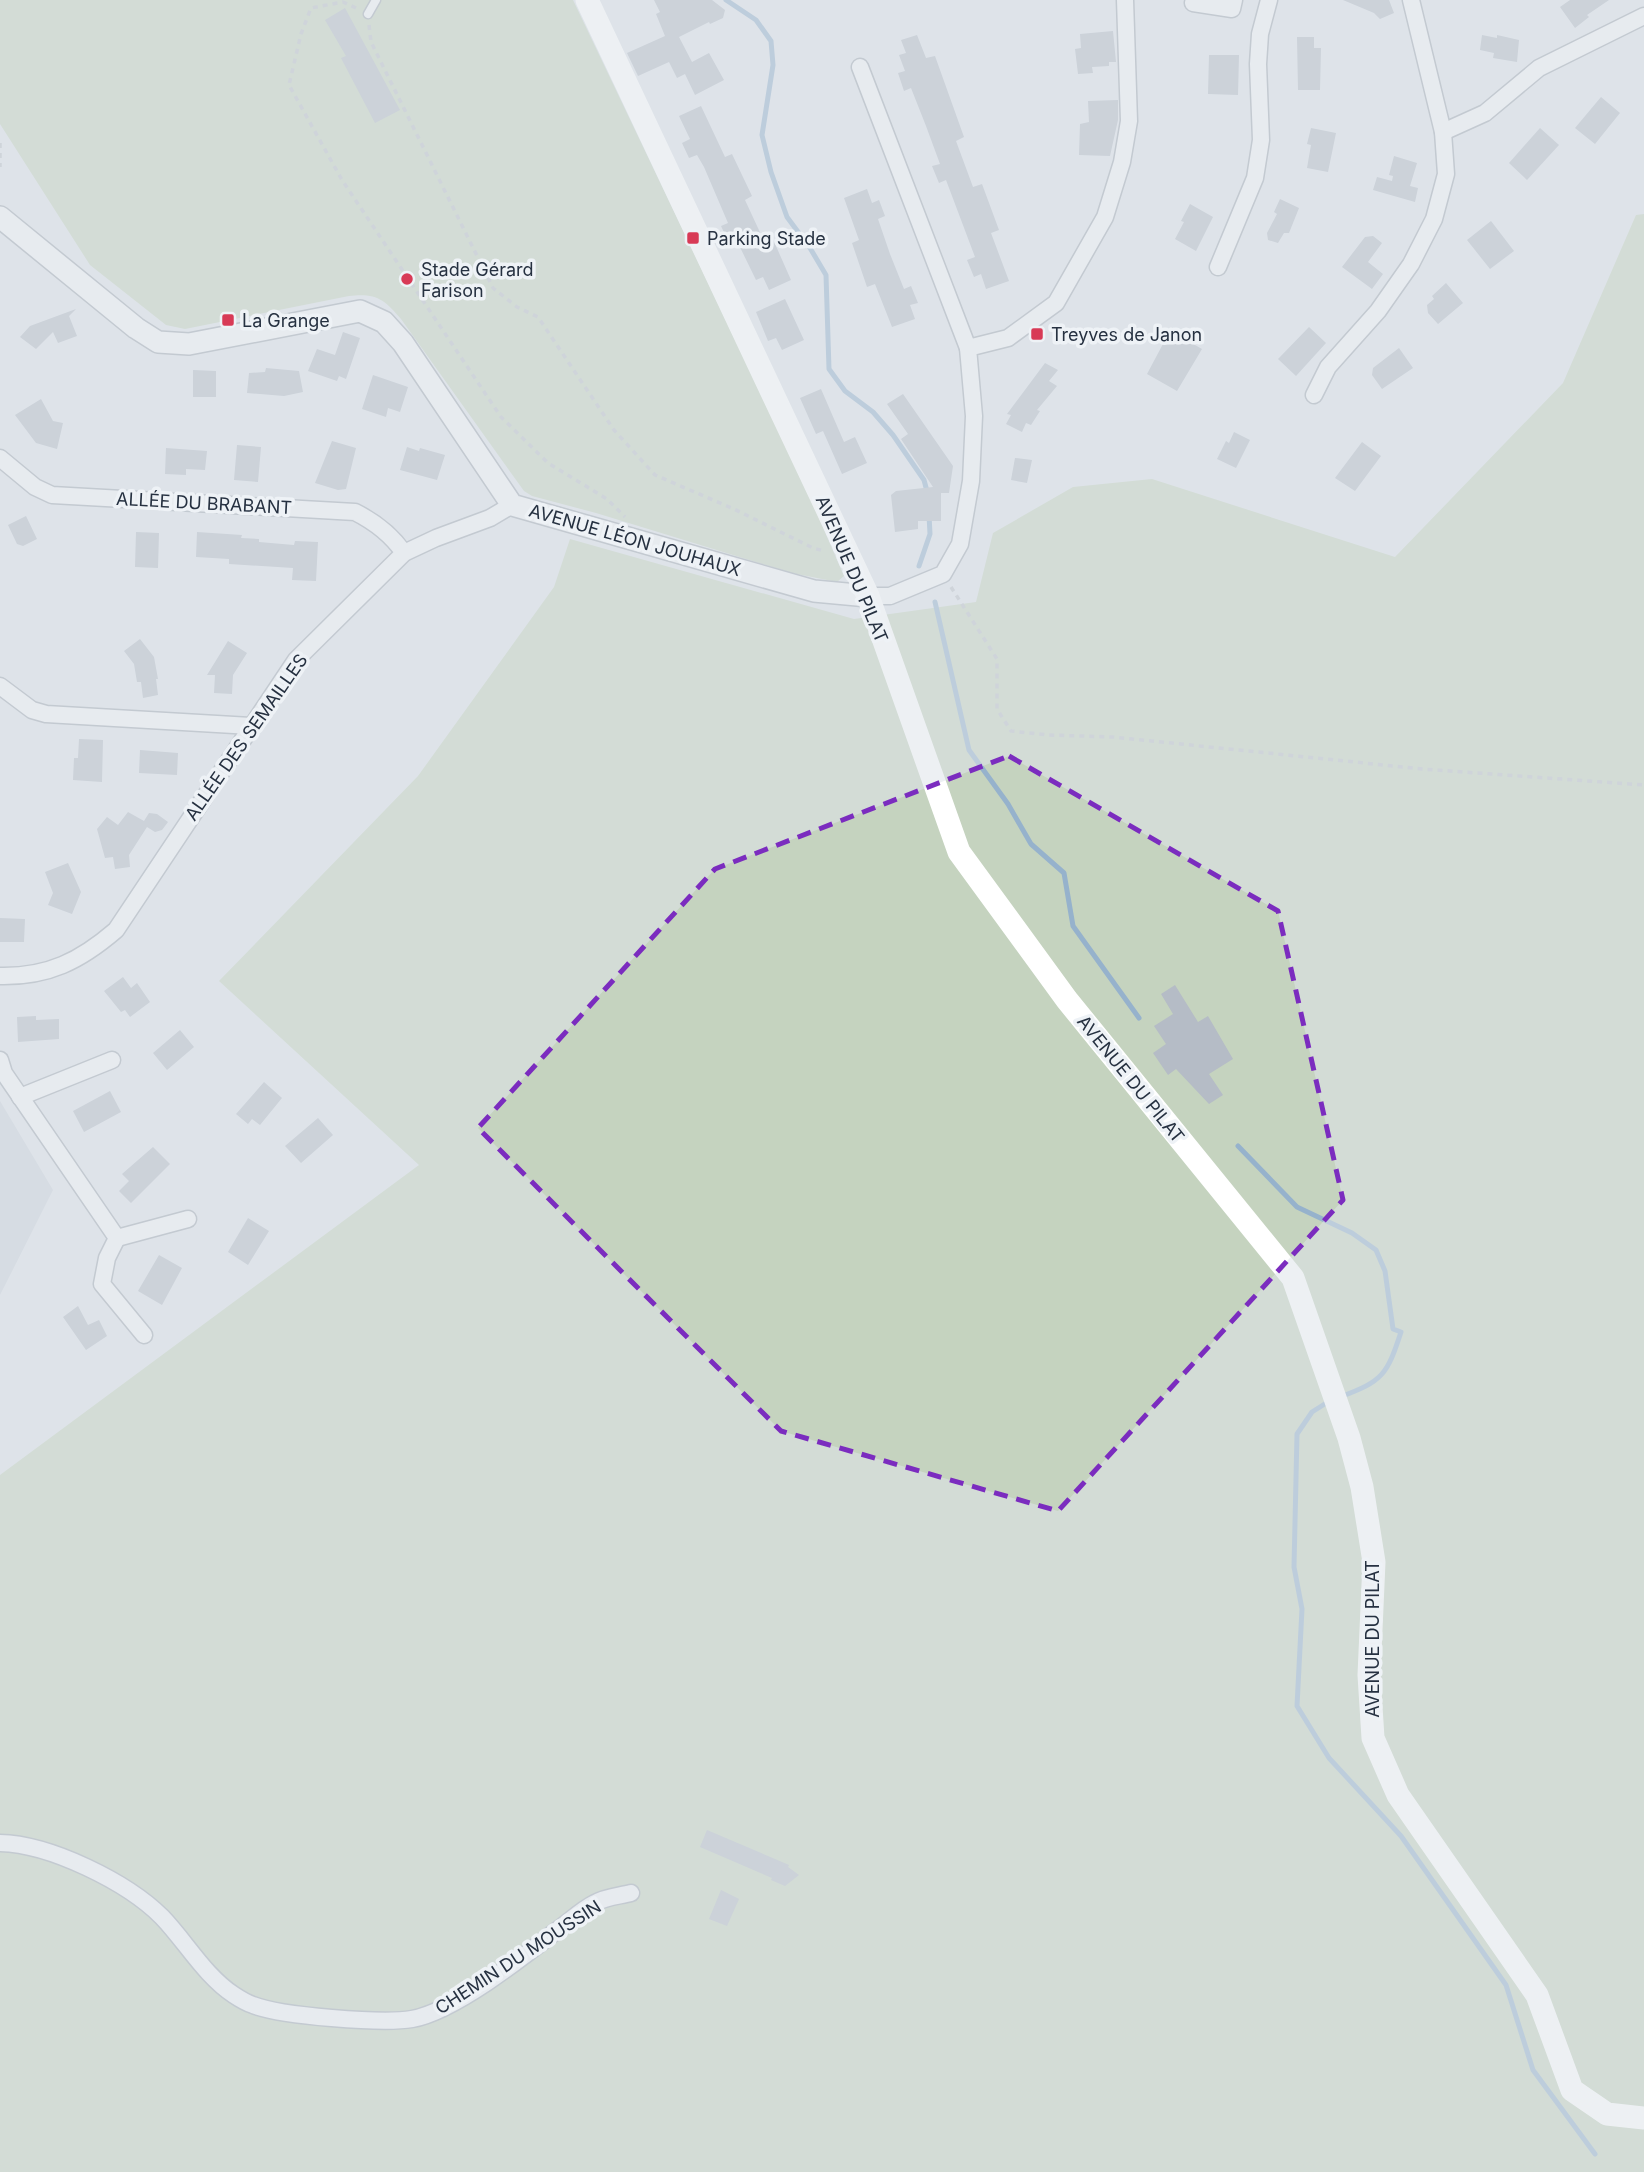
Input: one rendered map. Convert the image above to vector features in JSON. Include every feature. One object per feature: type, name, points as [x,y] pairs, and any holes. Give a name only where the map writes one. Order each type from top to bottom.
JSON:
[{"type":"main road","name":"AVENUE DU PILAT","points":[[587,0],[867,596],[959,852],[1066,1000],[1293,1278],[1349,1438],[1362,1487],[1374,1562],[1369,1675],[1373,1738],[1398,1796],[1537,1995],[1572,2090],[1607,2114],[1644,2118]]},
{"type":"street","points":[[968,348],[1008,338],[1056,303],[1105,217],[1122,162],[1129,121],[1125,0]]},
{"type":"street","points":[[1193,3],[1232,9],[1234,0]]},
{"type":"street","points":[[1218,267],[1255,178],[1261,140],[1258,64],[1260,34],[1269,0]]},
{"type":"street","points":[[1314,395],[1328,367],[1378,311],[1410,264],[1434,219],[1446,174],[1443,132],[1411,0]]},
{"type":"street","points":[[1443,132],[1485,113],[1539,68],[1644,16]]},
{"type":"street","points":[[860,67],[968,348],[974,416],[971,481],[960,544],[943,574],[890,596],[867,596]]},
{"type":"street","name":"AVENUE LÉON JOUHAUX","points":[[0,217],[136,328],[158,342],[189,344],[360,311],[384,322],[403,343],[512,505],[814,591],[867,596]]},
{"type":"street","name":"ALLÉE DU BRABANT","points":[[0,458],[35,487],[52,495],[355,512],[383,529],[404,553]]},
{"type":"street","name":"ALLÉE DES SEMAILLES","points":[[0,976],[44,972],[92,950],[116,930],[296,660],[404,553],[490,518],[512,505]]},
{"type":"street","points":[[0,686],[32,710],[46,714],[251,726]]},
{"type":"street","points":[[0,1060],[4,1073],[117,1238]]},
{"type":"street","points":[[20,1097],[112,1060]]},
{"type":"street","points":[[144,1335],[102,1284],[107,1258],[117,1238],[188,1219]]},
{"type":"street","name":"CHEMIN DU MOUSSIN","points":[[0,1843],[58,1856],[133,1894],[160,1915],[226,1989],[254,2006],[332,2017],[402,2020],[441,2010],[520,1959],[596,1902],[631,1893]]},
{"type":"lane","points":[[368,13],[376,0]]},
{"type":"path","points":[[650,544],[607,499],[548,463],[501,417],[341,180],[289,85],[301,34],[312,8],[343,2],[368,13],[371,42],[493,288],[517,307],[538,317],[614,430],[655,475],[734,509],[813,548],[834,553],[846,548]]},
{"type":"path","points":[[0,144],[0,167]]},
{"type":"path","points":[[943,574],[997,659],[997,709],[1011,731],[1113,737],[1422,769],[1644,785]]},
{"type":"highlighted area","points":[[1009,756],[1278,911],[1343,1200],[1058,1511],[781,1431],[478,1128],[715,869]]},
{"type":"shaded area","points":[[0,1101],[53,1190],[0,1295]]},
{"type":"green space","name":"Stade Gérard Farison","points":[[0,0],[573,0],[805,486],[844,576],[837,582],[792,573],[532,496],[524,491],[401,319],[379,299],[349,296],[185,329],[166,325],[90,265],[0,124]]},
{"type":"green space","points":[[1644,214],[1644,2172],[0,2172],[0,1475],[419,1165],[219,981],[418,776],[554,587],[570,539],[854,619],[976,602],[993,533],[1073,487],[1152,479],[1395,557],[1563,383],[1636,215]]},
{"type":"building","points":[[654,0],[712,0],[725,10],[723,18],[679,37],[692,62],[709,53],[724,80],[695,95],[685,74],[677,78],[669,62],[638,76],[627,53],[665,36],[656,14],[660,12]]},
{"type":"building","points":[[1343,0],[1389,0],[1394,13],[1380,19],[1374,13]]},
{"type":"building","points":[[1570,0],[1609,0],[1587,15],[1589,17],[1575,28],[1560,7]]},
{"type":"building","points":[[345,8],[400,110],[375,123],[341,58],[346,56],[325,20]]},
{"type":"building","points":[[1113,31],[1116,62],[1109,62],[1109,66],[1092,67],[1093,73],[1078,74],[1075,49],[1081,48],[1080,34]]},
{"type":"building","points":[[917,35],[926,58],[935,56],[964,137],[956,141],[973,187],[982,184],[999,230],[991,233],[1009,281],[986,289],[981,274],[974,277],[967,260],[975,257],[946,180],[939,183],[932,166],[940,164],[911,88],[904,91],[898,73],[905,71],[899,55],[906,53],[901,40]]},
{"type":"building","points":[[1482,35],[1519,40],[1517,62],[1493,58],[1494,53],[1480,50]]},
{"type":"building","points":[[1297,37],[1314,37],[1314,48],[1321,48],[1320,90],[1298,90]]},
{"type":"building","points":[[1209,55],[1239,55],[1238,95],[1208,94]]},
{"type":"building","points":[[1601,97],[1620,113],[1595,144],[1575,128]]},
{"type":"building","points":[[1118,100],[1118,120],[1110,156],[1079,155],[1080,124],[1089,122],[1088,101]]},
{"type":"building","points":[[701,106],[725,157],[732,154],[752,196],[745,200],[764,241],[772,237],[791,280],[769,290],[763,277],[756,280],[736,239],[729,243],[721,226],[728,223],[704,167],[697,155],[689,158],[682,143],[690,139],[679,116]]},
{"type":"building","points":[[1311,128],[1336,133],[1328,172],[1307,168],[1311,145],[1307,144]]},
{"type":"building","points":[[1540,128],[1559,145],[1527,180],[1509,163]]},
{"type":"building","points":[[1394,156],[1417,163],[1410,186],[1418,188],[1415,202],[1373,190],[1377,177],[1392,181],[1393,176],[1389,175]]},
{"type":"building","points":[[867,189],[872,203],[879,200],[885,216],[878,219],[904,289],[911,286],[918,303],[910,305],[915,319],[892,327],[875,284],[867,287],[852,243],[859,240],[844,198]]},
{"type":"building","points":[[1280,199],[1299,208],[1289,233],[1284,233],[1278,243],[1268,240],[1267,233],[1277,214],[1274,212]]},
{"type":"building","points":[[1190,204],[1213,217],[1196,251],[1175,239]]},
{"type":"building","points":[[1491,221],[1514,251],[1490,269],[1467,240]]},
{"type":"building","points":[[1373,236],[1382,243],[1368,262],[1383,274],[1372,289],[1342,267],[1365,237]]},
{"type":"building","points":[[1446,283],[1463,303],[1438,324],[1428,313],[1427,305]]},
{"type":"building","points":[[785,299],[804,340],[782,350],[776,338],[768,341],[756,312]]},
{"type":"building","points":[[76,309],[69,316],[77,336],[58,343],[53,332],[36,349],[20,337],[30,326]]},
{"type":"building","points":[[1172,327],[1190,337],[1188,341],[1202,349],[1177,391],[1147,374]]},
{"type":"building","points":[[1309,327],[1326,343],[1296,376],[1278,359]]},
{"type":"building","points":[[343,332],[360,338],[346,379],[339,376],[337,381],[308,371],[317,349],[335,355]]},
{"type":"building","points":[[1399,348],[1413,368],[1382,389],[1372,375],[1373,368]]},
{"type":"building","points":[[1045,363],[1058,370],[1049,381],[1057,386],[1037,410],[1040,411],[1031,425],[1026,423],[1022,432],[1006,424],[1011,415],[1007,414]]},
{"type":"building","points":[[266,368],[299,371],[303,392],[284,396],[247,393],[249,373],[265,372]]},
{"type":"building","points":[[193,370],[216,371],[216,397],[193,397]]},
{"type":"building","points":[[373,375],[408,387],[400,412],[388,408],[386,417],[362,409]]},
{"type":"building","points":[[821,389],[844,442],[855,437],[867,463],[842,474],[823,431],[816,434],[800,398]]},
{"type":"building","points":[[903,394],[953,466],[949,493],[941,493],[941,521],[918,521],[918,529],[895,532],[891,495],[896,491],[933,487],[901,439],[908,434],[887,404]]},
{"type":"building","points":[[41,399],[53,421],[63,423],[57,449],[36,443],[15,415]]},
{"type":"building","points":[[1234,432],[1250,440],[1236,468],[1217,459]]},
{"type":"building","points":[[332,441],[356,448],[346,489],[338,490],[315,483]]},
{"type":"building","points":[[1362,442],[1381,456],[1355,491],[1335,478]]},
{"type":"building","points":[[237,445],[261,447],[258,482],[234,480]]},
{"type":"building","points":[[407,447],[445,455],[437,480],[400,470]]},
{"type":"building","points":[[166,448],[207,451],[205,470],[186,469],[186,475],[165,474]]},
{"type":"building","points":[[1015,458],[1032,460],[1027,483],[1011,480]]},
{"type":"building","points":[[26,516],[37,539],[23,546],[17,544],[8,525]]},
{"type":"building","points":[[136,532],[159,533],[158,568],[135,567]]},
{"type":"building","points":[[197,532],[242,535],[241,538],[259,539],[259,542],[294,545],[295,541],[318,542],[316,581],[292,580],[293,568],[229,564],[229,559],[196,557]]},
{"type":"building","points":[[140,639],[154,657],[158,679],[158,695],[143,698],[141,682],[137,682],[134,664],[124,651]]},
{"type":"building","points":[[228,641],[247,653],[233,675],[232,694],[214,693],[215,675],[207,675]]},
{"type":"building","points":[[79,739],[103,740],[102,782],[73,780],[74,758],[78,758]]},
{"type":"building","points":[[140,750],[178,753],[177,775],[139,773]]},
{"type":"building","points":[[128,812],[144,821],[149,813],[157,814],[168,822],[162,830],[155,832],[147,827],[129,855],[130,867],[115,869],[113,857],[105,858],[97,829],[107,817],[118,825]]},
{"type":"building","points":[[68,863],[81,892],[72,914],[48,905],[53,893],[45,872]]},
{"type":"building","points":[[0,918],[25,919],[24,942],[0,942]]},
{"type":"building","points":[[123,977],[131,988],[137,983],[150,1002],[130,1017],[125,1010],[121,1012],[104,991]]},
{"type":"building","points":[[1175,985],[1198,1022],[1208,1016],[1233,1059],[1209,1074],[1223,1095],[1209,1104],[1176,1069],[1168,1075],[1153,1053],[1166,1044],[1154,1026],[1173,1014],[1161,994]]},
{"type":"building","points":[[36,1016],[36,1020],[59,1019],[59,1039],[18,1042],[17,1017]]},
{"type":"building","points":[[180,1030],[194,1047],[167,1070],[153,1053]]},
{"type":"building","points":[[264,1082],[282,1098],[260,1125],[252,1119],[248,1124],[236,1114]]},
{"type":"building","points":[[110,1091],[121,1112],[84,1132],[73,1111]]},
{"type":"building","points":[[318,1118],[333,1135],[301,1163],[285,1146]]},
{"type":"building","points":[[153,1147],[170,1164],[131,1203],[119,1191],[129,1181],[122,1174]]},
{"type":"building","points":[[248,1218],[269,1231],[248,1265],[228,1252]]},
{"type":"building","points":[[159,1255],[182,1268],[162,1305],[138,1291]]},
{"type":"building","points":[[78,1306],[88,1325],[99,1320],[107,1336],[86,1350],[63,1317]]},
{"type":"building","points":[[707,1830],[789,1865],[788,1867],[799,1875],[785,1886],[700,1847]]},
{"type":"building","points":[[721,1890],[739,1899],[727,1926],[709,1919]]},
{"type":"waterway","points":[[726,0],[756,20],[771,41],[773,65],[762,135],[771,172],[787,217],[826,275],[829,369],[845,391],[873,412],[893,435],[924,480],[928,495]]},
{"type":"waterway","points":[[919,566],[930,534],[929,515]]},
{"type":"waterway","points":[[935,602],[969,750],[1008,804],[1031,844],[1064,873],[1073,926],[1139,1018]]},
{"type":"waterway","points":[[1238,1146],[1297,1207],[1352,1233],[1376,1250],[1385,1271],[1393,1329],[1401,1332],[1392,1358],[1375,1381],[1340,1397]]},
{"type":"waterway","points":[[1331,1400],[1312,1412],[1297,1434],[1294,1567],[1302,1609],[1297,1706],[1329,1758],[1401,1836],[1506,1985],[1533,2070],[1595,2154]]},
{"type":"place","name":"Parking Stade","points":[[693,238]]},
{"type":"place","name":"Stade Gérard Farison","points":[[407,279]]},
{"type":"place","name":"La Grange","points":[[228,320]]},
{"type":"place","name":"Treyves de Janon","points":[[1037,334]]}]
